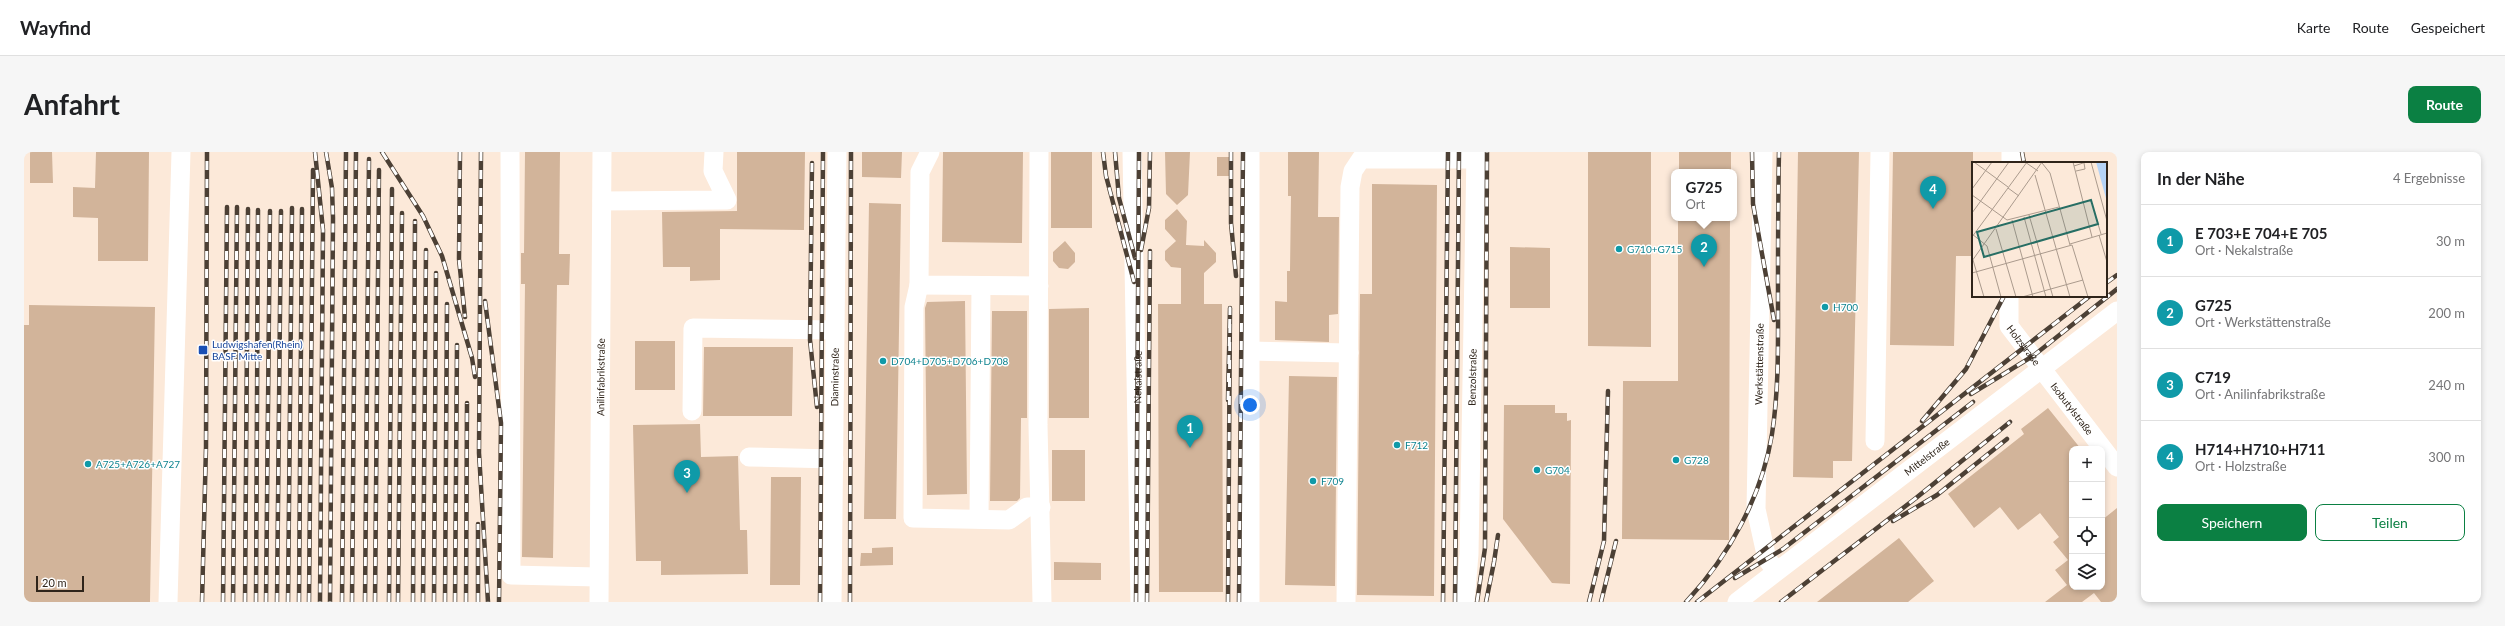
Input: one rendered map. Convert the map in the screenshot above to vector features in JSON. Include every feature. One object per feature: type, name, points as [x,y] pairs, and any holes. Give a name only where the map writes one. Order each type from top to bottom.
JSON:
[{"type":"street","points":[[168,602],[180,152]]},
{"type":"street","points":[[510,152],[511,575],[598,577]]},
{"type":"street","name":"Anilinfabrikstraße","points":[[599,602],[602,152]]},
{"type":"street","points":[[602,201],[727,200],[713,171],[714,152]]},
{"type":"street","name":"Diaminstraße","points":[[832,602],[837,152]]},
{"type":"street","points":[[930,152],[920,172],[918,285],[914,308],[913,518],[1009,520],[1027,507],[1041,507]]},
{"type":"street","points":[[1039,152],[1038,425],[1042,602]]},
{"type":"street","name":"Nekalstraße","points":[[1132,152],[1140,602]]},
{"type":"street","points":[[1250,152],[1250,602]]},
{"type":"street","name":"Werkstättenstraße","points":[[1763,152],[1756,509],[1767,559],[1776,571]]},
{"type":"street","points":[[1875,441],[1880,152]]},
{"type":"street","points":[[1346,602],[1350,186],[1353,171],[1361,155],[1476,156]]},
{"type":"street","name":"Benzolstraße","points":[[1465,602],[1469,546],[1476,156]]},
{"type":"street","points":[[918,285],[1039,286]]},
{"type":"street","points":[[979,519],[981,286]]},
{"type":"street","name":"Holzstraße","points":[[2009,297],[2010,326],[2043,368]]},
{"type":"street","name":"Mittelstraße","points":[[1737,602],[2117,311]]},
{"type":"street","points":[[692,411],[693,328],[835,330]]},
{"type":"street","points":[[1250,351],[1349,353]]},
{"type":"street","name":"Isobutylstraße","points":[[2043,368],[2117,467]]},
{"type":"street","points":[[749,456],[834,459]]},
{"type":"building","points":[[30,152],[52,152],[53,183],[30,183]]},
{"type":"building","points":[[96,152],[149,152],[148,261],[98,261],[98,218],[73,217],[73,187],[95,188]]},
{"type":"building","points":[[525,152],[560,152],[559,254],[570,254],[569,285],[557,285],[553,558],[522,557],[525,284],[521,284],[521,253],[524,253]]},
{"type":"building","points":[[737,152],[805,152],[804,230],[720,229],[720,280],[690,281],[690,267],[663,267],[662,212],[737,211]]},
{"type":"building","points":[[862,152],[902,152],[901,178],[862,177]]},
{"type":"building","points":[[943,152],[1023,152],[1022,243],[942,242]]},
{"type":"building","points":[[1051,152],[1092,152],[1092,228],[1051,228]]},
{"type":"building","points":[[1165,152],[1190,152],[1188,195],[1177,205],[1166,194]]},
{"type":"building","points":[[1288,152],[1319,152],[1318,217],[1339,217],[1338,314],[1329,315],[1329,342],[1275,340],[1275,301],[1287,302],[1287,271],[1290,271],[1291,196],[1288,196]]},
{"type":"building","name":"G710+G715","points":[[1588,152],[1651,152],[1651,347],[1588,346]]},
{"type":"building","points":[[1679,152],[1731,152],[1731,169],[1679,169]]},
{"type":"building","name":"H700","points":[[1798,152],[1859,152],[1852,461],[1833,461],[1833,478],[1793,477]]},
{"type":"building","points":[[1893,152],[1973,152],[1972,256],[1956,256],[1954,346],[1890,345]]},
{"type":"building","points":[[1217,157],[1233,157],[1233,176],[1217,176]]},
{"type":"building","name":"F712","points":[[1372,184],[1437,185],[1434,596],[1357,595],[1360,294],[1372,294]]},
{"type":"building","name":"D704+D705+D706+D708","points":[[869,203],[901,204],[896,519],[864,519]]},
{"type":"building","points":[[1177,209],[1187,221],[1186,245],[1204,246],[1204,240],[1216,253],[1216,262],[1204,273],[1204,304],[1222,304],[1223,592],[1159,592],[1158,304],[1181,304],[1181,268],[1171,267],[1165,260],[1165,251],[1176,241],[1165,229],[1165,220]]},
{"type":"building","name":"G728","points":[[1678,221],[1730,221],[1729,540],[1622,539],[1623,381],[1678,381]]},
{"type":"building","points":[[1065,241],[1075,253],[1075,262],[1068,269],[1059,268],[1053,261],[1053,252]]},
{"type":"building","points":[[1510,247],[1550,248],[1550,308],[1510,308]]},
{"type":"building","points":[[965,301],[967,494],[927,495],[925,308],[927,302]]},
{"type":"building","name":"A725+A726+A727","points":[[29,305],[155,307],[150,602],[24,602],[24,325],[29,325]]},
{"type":"building","points":[[1089,308],[1089,418],[1049,418],[1049,309]]},
{"type":"building","points":[[992,311],[1027,311],[1027,418],[1021,418],[1020,498],[1017,501],[990,501]]},
{"type":"building","points":[[635,341],[675,341],[675,390],[635,390]]},
{"type":"building","points":[[704,347],[793,347],[792,416],[703,416]]},
{"type":"building","name":"F709","points":[[1289,376],[1337,377],[1335,586],[1285,585]]},
{"type":"building","name":"G704","points":[[1504,405],[1555,405],[1555,413],[1567,413],[1567,421],[1571,420],[1570,584],[1552,583],[1503,519]]},
{"type":"building","points":[[2048,408],[2079,446],[2069,446],[2069,590],[2105,590],[2105,518],[2117,508],[2117,602],[2101,602],[2094,593],[2082,602],[2045,602],[2067,585],[2055,570],[2068,560],[2053,542],[2059,537],[2040,513],[2018,530],[2000,507],[1974,528],[1948,494],[2024,434],[2021,429]]},
{"type":"building","points":[[700,424],[701,457],[738,456],[740,530],[747,530],[748,574],[661,575],[661,561],[636,561],[633,425]]},
{"type":"building","points":[[1052,450],[1085,450],[1085,501],[1052,501]]},
{"type":"building","points":[[771,477],[801,477],[800,585],[770,585]]},
{"type":"building","points":[[1899,538],[1934,581],[1908,602],[1817,602]]},
{"type":"building","points":[[893,547],[893,565],[860,566],[861,553],[872,553],[872,548]]},
{"type":"building","points":[[1054,562],[1101,563],[1101,580],[1054,580]]},
{"type":"railway","points":[[202,602],[206,447],[207,152]]},
{"type":"railway","points":[[315,152],[323,230],[320,602]]},
{"type":"railway","points":[[326,152],[332,188],[333,218],[330,602]]},
{"type":"railway","points":[[342,602],[346,152]]},
{"type":"railway","points":[[352,602],[356,152]]},
{"type":"railway","points":[[382,152],[423,216],[442,256],[472,358],[475,377]]},
{"type":"railway","points":[[460,152],[459,259],[465,317]]},
{"type":"railway","points":[[481,152],[479,453],[488,602]]},
{"type":"railway","points":[[820,602],[823,152]]},
{"type":"railway","points":[[850,602],[851,152]]},
{"type":"railway","points":[[1103,152],[1106,176],[1134,282]]},
{"type":"railway","points":[[1115,152],[1119,198],[1135,258]]},
{"type":"railway","points":[[1136,602],[1139,152]]},
{"type":"railway","points":[[1141,250],[1149,208],[1150,152]]},
{"type":"railway","points":[[1231,152],[1231,223],[1236,276]]},
{"type":"railway","points":[[1239,602],[1243,152]]},
{"type":"railway","points":[[1443,602],[1448,152]]},
{"type":"railway","points":[[1455,602],[1459,152]]},
{"type":"railway","points":[[1477,602],[1485,548],[1487,152]]},
{"type":"railway","points":[[1752,152],[1753,204],[1774,320]]},
{"type":"railway","points":[[1686,602],[1716,565],[1741,524],[1752,502],[1760,480],[1772,434],[1778,366],[1779,152]]},
{"type":"railway","points":[[2022,152],[2024,162]]},
{"type":"railway","points":[[365,602],[369,159]]},
{"type":"railway","points":[[812,163],[810,340],[817,407]]},
{"type":"railway","points":[[309,602],[313,170]]},
{"type":"railway","points":[[375,602],[379,170]]},
{"type":"railway","points":[[389,602],[392,189]]},
{"type":"railway","points":[[223,602],[227,207]]},
{"type":"railway","points":[[233,602],[237,207]]},
{"type":"railway","points":[[288,602],[292,208]]},
{"type":"railway","points":[[245,602],[248,209]]},
{"type":"railway","points":[[299,602],[302,209]]},
{"type":"railway","points":[[256,602],[258,210]]},
{"type":"railway","points":[[266,602],[270,211]]},
{"type":"railway","points":[[277,602],[281,211]]},
{"type":"railway","points":[[398,602],[402,213]]},
{"type":"railway","points":[[413,602],[415,221]]},
{"type":"railway","points":[[423,602],[426,250]]},
{"type":"railway","points":[[1147,602],[1150,251]]},
{"type":"railway","points":[[434,602],[436,273]]},
{"type":"railway","points":[[2107,282],[2117,275]]},
{"type":"railway","points":[[2107,297],[2117,289]]},
{"type":"railway","points":[[1922,421],[1966,369],[2003,297]]},
{"type":"railway","points":[[1697,602],[2089,297]]},
{"type":"railway","points":[[1971,394],[2033,356],[2107,297]]},
{"type":"railway","points":[[485,301],[501,423],[499,602]]},
{"type":"railway","points":[[445,602],[447,304]]},
{"type":"railway","points":[[1228,400],[1230,308],[1228,602]]},
{"type":"railway","points":[[455,602],[457,345]]},
{"type":"railway","points":[[1589,602],[1604,541],[1608,391]]},
{"type":"railway","points":[[1735,578],[1783,549],[1973,402]]},
{"type":"railway","points":[[466,602],[467,403]]},
{"type":"railway","points":[[1781,602],[1916,498],[2010,422]]},
{"type":"railway","points":[[1893,521],[1937,495],[2007,439]]},
{"type":"railway","points":[[478,524],[478,602]]},
{"type":"railway","points":[[1486,602],[1498,535]]},
{"type":"railway","points":[[1601,602],[1616,541]]},
{"type":"place","name":"H714+H710+H711","points":[[1933,209]]},
{"type":"place","name":"G710+G715","points":[[1619,249]]},
{"type":"place","name":"G725","points":[[1704,267]]},
{"type":"place","name":"H700","points":[[1825,307]]},
{"type":"place","name":"Ludwigshafen(Rhein) BASF Mitte","points":[[203,350]]},
{"type":"place","name":"D704+D705+D706+D708","points":[[883,361]]},
{"type":"place","name":"F712","points":[[1397,445]]},
{"type":"place","name":"E 703+E 704+E 705","points":[[1190,448]]},
{"type":"place","name":"G728","points":[[1676,460]]},
{"type":"place","name":"A725+A726+A727","points":[[88,464]]},
{"type":"place","name":"G704","points":[[1537,470]]},
{"type":"place","name":"F709","points":[[1313,481]]},
{"type":"place","name":"C719","points":[[687,493]]}]
